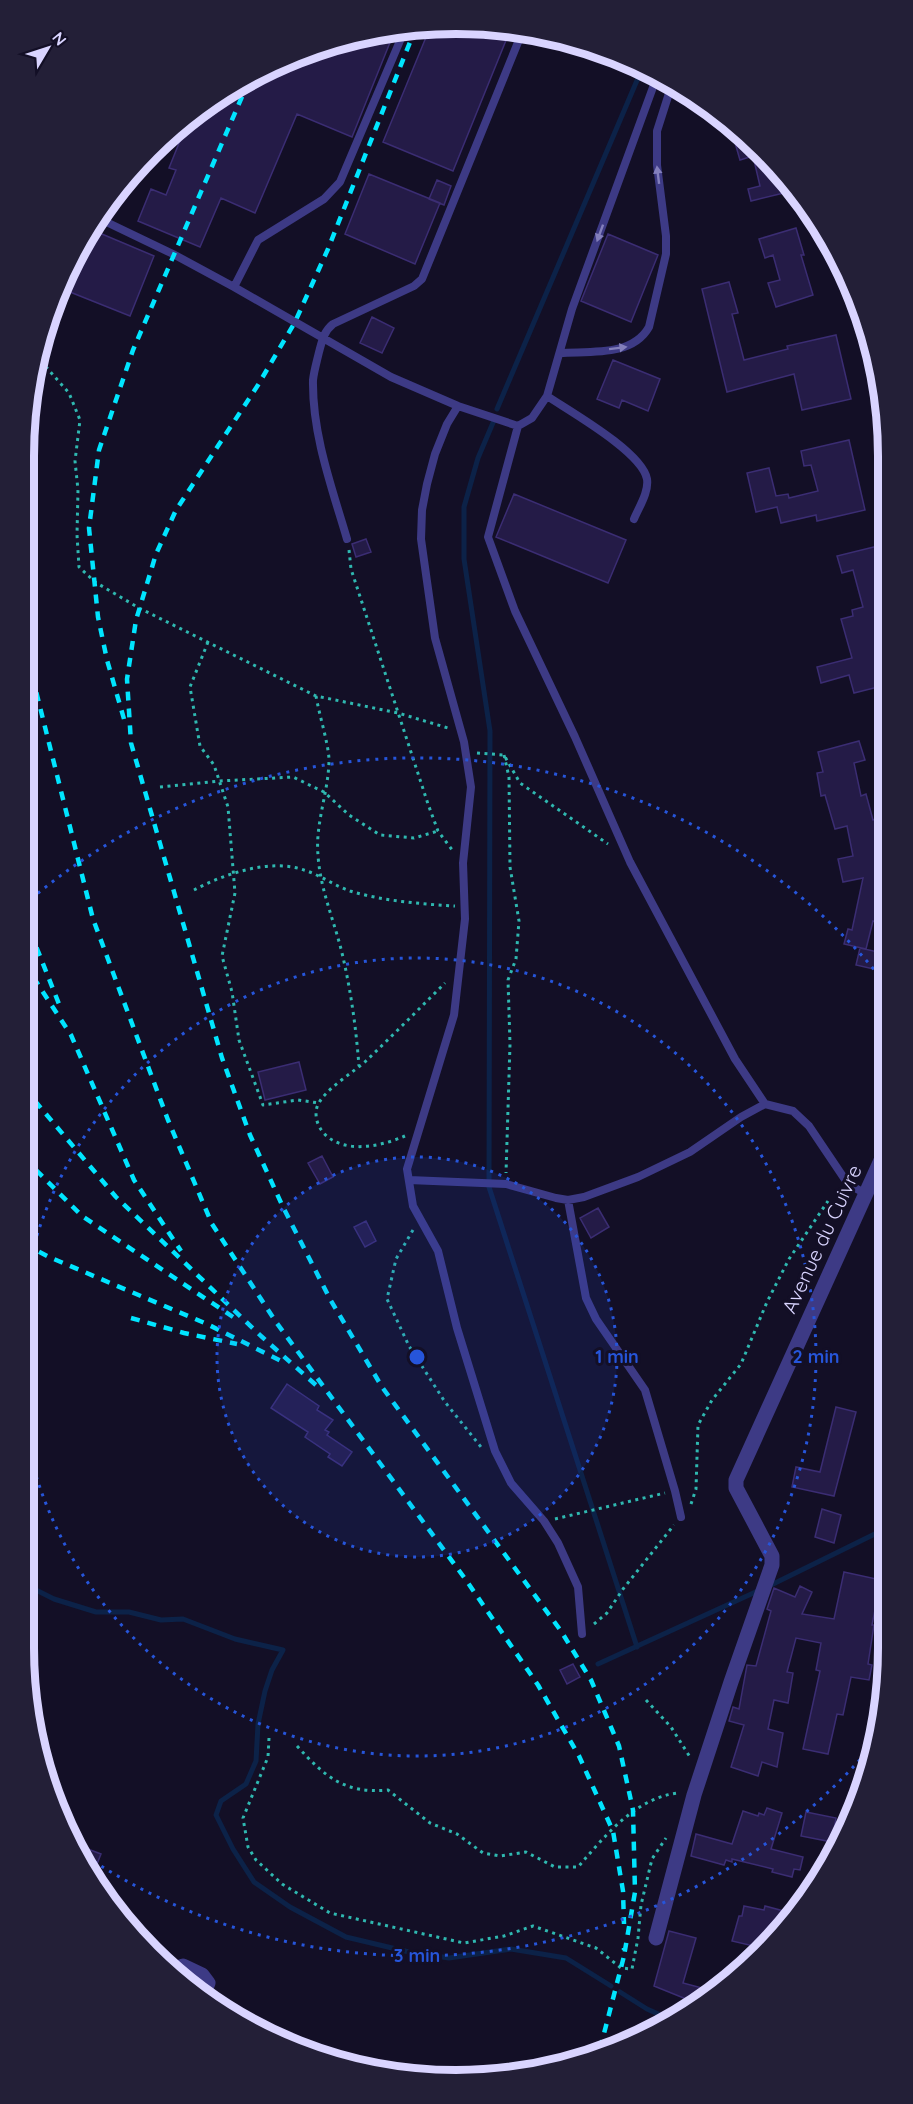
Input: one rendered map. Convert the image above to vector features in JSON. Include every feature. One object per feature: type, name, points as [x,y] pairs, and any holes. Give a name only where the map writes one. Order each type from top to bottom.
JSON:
[{"type":"street","name":"Avenue du Cuivre","points":[[656,1938],[700,1774],[772,1565],[772,1556],[736,1488],[736,1480],[878,1168]]},
{"type":"street","points":[[181,1967],[202,1975],[208,1983],[207,1987]]},
{"type":"lane","points":[[234,287],[258,240],[324,199],[340,182],[401,38]]},
{"type":"lane","points":[[347,539],[319,436],[314,408],[314,377],[322,339],[327,328],[333,324],[414,286],[422,279],[519,39]]},
{"type":"lane","points":[[106,222],[234,287],[391,377],[458,406],[518,426],[524,425],[532,418],[547,396],[572,309],[654,84]]},
{"type":"lane","points":[[560,353],[626,348],[643,338],[649,327],[666,254],[666,236],[657,165],[657,132],[670,92]]},
{"type":"lane","points":[[547,396],[626,449],[642,468],[646,475],[646,489],[634,519]]},
{"type":"lane","points":[[458,406],[447,424],[435,454],[422,510],[421,539],[435,638],[461,731],[471,787],[463,864],[465,906],[454,1015],[407,1169],[413,1206],[438,1251],[457,1328],[495,1451],[511,1483],[544,1521],[558,1543],[578,1587],[582,1634]]},
{"type":"lane","points":[[518,426],[488,537],[515,611],[575,737],[630,862],[735,1059],[765,1104],[793,1112],[809,1126],[848,1184],[866,1194]]},
{"type":"lane","points":[[409,1180],[506,1184],[568,1200],[584,1197],[638,1177],[690,1152],[741,1117],[765,1104]]},
{"type":"lane","points":[[568,1200],[586,1298],[596,1319],[645,1390],[681,1517]]},
{"type":"path","points":[[45,367],[69,393],[80,420],[75,461],[78,490],[79,567],[94,582],[139,608],[315,696],[398,714],[461,731]]},
{"type":"path","points":[[347,539],[351,569],[438,831],[463,864]]},
{"type":"path","points":[[208,642],[190,687],[201,746],[214,765],[228,807],[235,892],[222,956],[232,992],[239,1040],[262,1105],[298,1100],[319,1103]]},
{"type":"path","points":[[315,696],[329,759],[317,855],[354,1007],[360,1066]]},
{"type":"path","points":[[466,753],[504,755]]},
{"type":"path","points":[[504,755],[520,783],[595,833],[630,862]]},
{"type":"path","points":[[504,755],[509,777],[510,867],[519,921],[516,960],[508,980],[510,1044],[506,1184]]},
{"type":"path","points":[[160,787],[293,777],[324,792],[349,815],[380,835],[414,838],[438,831]]},
{"type":"path","points":[[194,890],[217,878],[265,866],[301,869],[321,876],[350,891],[432,905],[465,906]]},
{"type":"path","points":[[419,1129],[383,1144],[344,1145],[332,1140],[322,1132],[317,1123],[316,1114],[319,1103],[334,1087],[360,1066],[446,983]]},
{"type":"path","points":[[582,1634],[607,1613],[645,1559],[681,1517],[689,1511],[696,1489],[698,1425],[712,1400],[741,1365],[767,1302],[789,1259],[828,1201]]},
{"type":"path","points":[[413,1206],[413,1232],[396,1258],[387,1299],[409,1346],[445,1401],[485,1453]]},
{"type":"path","points":[[544,1521],[675,1491]]},
{"type":"path","points":[[646,1700],[671,1727],[700,1774]]},
{"type":"path","points":[[269,1738],[268,1757],[243,1818],[248,1846],[256,1860],[282,1884],[330,1913],[464,1943],[504,1936],[533,1926],[596,1948],[621,1968],[632,1969],[638,1938],[640,1905],[652,1859],[671,1830],[688,1816]]},
{"type":"path","points":[[297,1746],[316,1767],[341,1784],[369,1792],[388,1790],[430,1823],[457,1834],[483,1853],[500,1856],[526,1852],[555,1867],[578,1867],[633,1810],[654,1799],[676,1792],[694,1795]]},
{"type":"building","points":[[456,34],[507,37],[453,171],[383,142],[427,35]]},
{"type":"building","points":[[391,40],[352,137],[297,114],[255,213],[221,198],[200,247],[138,221],[151,189],[166,195],[176,170],[169,168],[182,136],[246,91],[295,67],[331,54]]},
{"type":"building","points":[[734,138],[753,156],[740,160]]},
{"type":"building","points":[[753,156],[785,193],[751,201],[748,189],[760,186]]},
{"type":"building","points":[[369,174],[440,203],[415,264],[345,234]]},
{"type":"building","points":[[437,180],[451,186],[444,205],[429,199]]},
{"type":"building","points":[[796,228],[813,295],[776,307],[768,283],[780,280],[773,255],[765,258],[759,239]]},
{"type":"building","points":[[99,233],[154,256],[130,316],[69,291]]},
{"type":"building","points":[[608,234],[658,255],[631,322],[581,301]]},
{"type":"building","points":[[729,282],[738,313],[732,314],[744,360],[788,349],[787,346],[836,335],[851,399],[802,410],[794,374],[727,392],[702,289]]},
{"type":"building","points":[[372,317],[394,328],[382,353],[360,343]]},
{"type":"building","points":[[613,360],[660,379],[648,411],[622,400],[619,408],[597,399]]},
{"type":"building","points":[[849,440],[865,510],[817,521],[816,515],[781,523],[777,507],[756,512],[747,473],[769,468],[776,496],[788,494],[789,498],[818,491],[811,465],[804,466],[801,451]]},
{"type":"building","points":[[514,494],[626,540],[608,583],[496,537]]},
{"type":"building","points":[[366,539],[371,552],[356,557],[352,544]]},
{"type":"building","points":[[878,546],[878,687],[854,693],[849,675],[821,683],[817,667],[852,658],[841,619],[853,616],[852,610],[863,607],[853,570],[842,573],[837,556]]},
{"type":"building","points":[[859,741],[865,760],[854,763],[861,796],[866,794],[873,820],[878,818],[878,922],[873,921],[866,949],[844,944],[848,929],[852,930],[863,878],[843,882],[838,859],[853,856],[847,826],[835,829],[825,795],[821,796],[817,773],[823,772],[818,752]]},
{"type":"building","points":[[860,948],[878,952],[878,970],[856,965]]},
{"type":"building","points":[[299,1062],[306,1090],[265,1100],[258,1072]]},
{"type":"building","points":[[322,1156],[333,1177],[320,1184],[308,1163]]},
{"type":"building","points":[[598,1208],[609,1227],[591,1238],[580,1218]]},
{"type":"building","points":[[366,1221],[376,1241],[365,1247],[354,1227]]},
{"type":"building","points":[[287,1384],[319,1406],[317,1410],[333,1420],[325,1430],[329,1432],[327,1435],[352,1452],[342,1466],[328,1457],[330,1454],[305,1437],[308,1432],[271,1408]]},
{"type":"building","points":[[836,1407],[856,1412],[834,1496],[792,1487],[796,1467],[820,1472]]},
{"type":"building","points":[[822,1509],[841,1515],[834,1543],[815,1537]]},
{"type":"building","points":[[844,1572],[878,1579],[878,1595],[868,1664],[872,1665],[869,1680],[851,1677],[843,1715],[837,1714],[828,1754],[803,1749],[820,1671],[816,1670],[821,1643],[796,1638],[787,1672],[793,1673],[788,1703],[774,1700],[768,1729],[783,1733],[777,1767],[762,1762],[758,1776],[731,1767],[744,1725],[729,1721],[733,1707],[739,1709],[747,1665],[756,1666],[771,1611],[767,1609],[774,1588],[795,1597],[800,1586],[812,1592],[802,1614],[834,1619]]},
{"type":"building","points":[[573,1664],[580,1677],[567,1684],[560,1670]]},
{"type":"building","points":[[767,1808],[782,1813],[771,1849],[803,1857],[800,1870],[794,1869],[792,1877],[772,1872],[773,1869],[732,1859],[732,1862],[726,1860],[724,1865],[691,1856],[696,1834],[732,1844],[743,1811],[758,1816],[759,1813],[764,1815]]},
{"type":"building","points":[[806,1812],[836,1818],[831,1842],[801,1836]]},
{"type":"building","points":[[86,1848],[101,1854],[96,1866]]},
{"type":"building","points":[[744,1906],[764,1910],[765,1906],[785,1911],[755,1946],[732,1941],[739,1916],[742,1916]]},
{"type":"building","points":[[669,1931],[696,1938],[683,1983],[702,1988],[701,1991],[688,2000],[654,1986]]},
{"type":"waterway","points":[[497,409],[639,76]]},
{"type":"waterway","points":[[495,418],[478,458],[464,507],[464,559],[490,731],[489,1187],[637,1647]]},
{"type":"waterway","points":[[769,1586],[878,1532]]},
{"type":"waterway","points":[[34,1589],[54,1599],[96,1612],[129,1612],[161,1620],[183,1619],[235,1639],[283,1650],[272,1670],[265,1691],[258,1724],[256,1761],[246,1784],[221,1801],[216,1815],[233,1849],[254,1882],[290,1907],[346,1937],[409,1952],[449,1958],[511,1949],[566,1958],[611,1986]]},
{"type":"waterway","points":[[598,1664],[760,1590]]},
{"type":"waterway","points":[[620,1992],[662,2016]]},
{"type":"railway","points":[[412,37],[328,249],[295,322],[258,385],[176,510],[156,554],[136,620],[127,679],[131,743],[222,1058],[250,1135],[283,1207],[330,1299],[382,1387],[561,1631],[591,1680],[619,1746],[633,1810],[635,1892],[624,1956]]},
{"type":"railway","points":[[124,719],[107,660],[98,617],[89,528],[99,450],[133,350],[244,92]]},
{"type":"railway","points":[[34,683],[93,919],[168,1120],[212,1224],[276,1322],[466,1580],[538,1685],[579,1756],[613,1831],[623,1891],[624,1924]]},
{"type":"railway","points":[[34,941],[59,1004]]},
{"type":"railway","points":[[34,978],[71,1035],[134,1180],[181,1251]]},
{"type":"railway","points":[[34,1100],[116,1197],[261,1336],[317,1386]]},
{"type":"railway","points":[[34,1168],[82,1216],[233,1317]]},
{"type":"railway","points":[[34,1249],[207,1324],[281,1361]]},
{"type":"railway","points":[[131,1318],[184,1333],[237,1344]]},
{"type":"railway","points":[[601,2043],[624,1956],[624,1948]]}]
